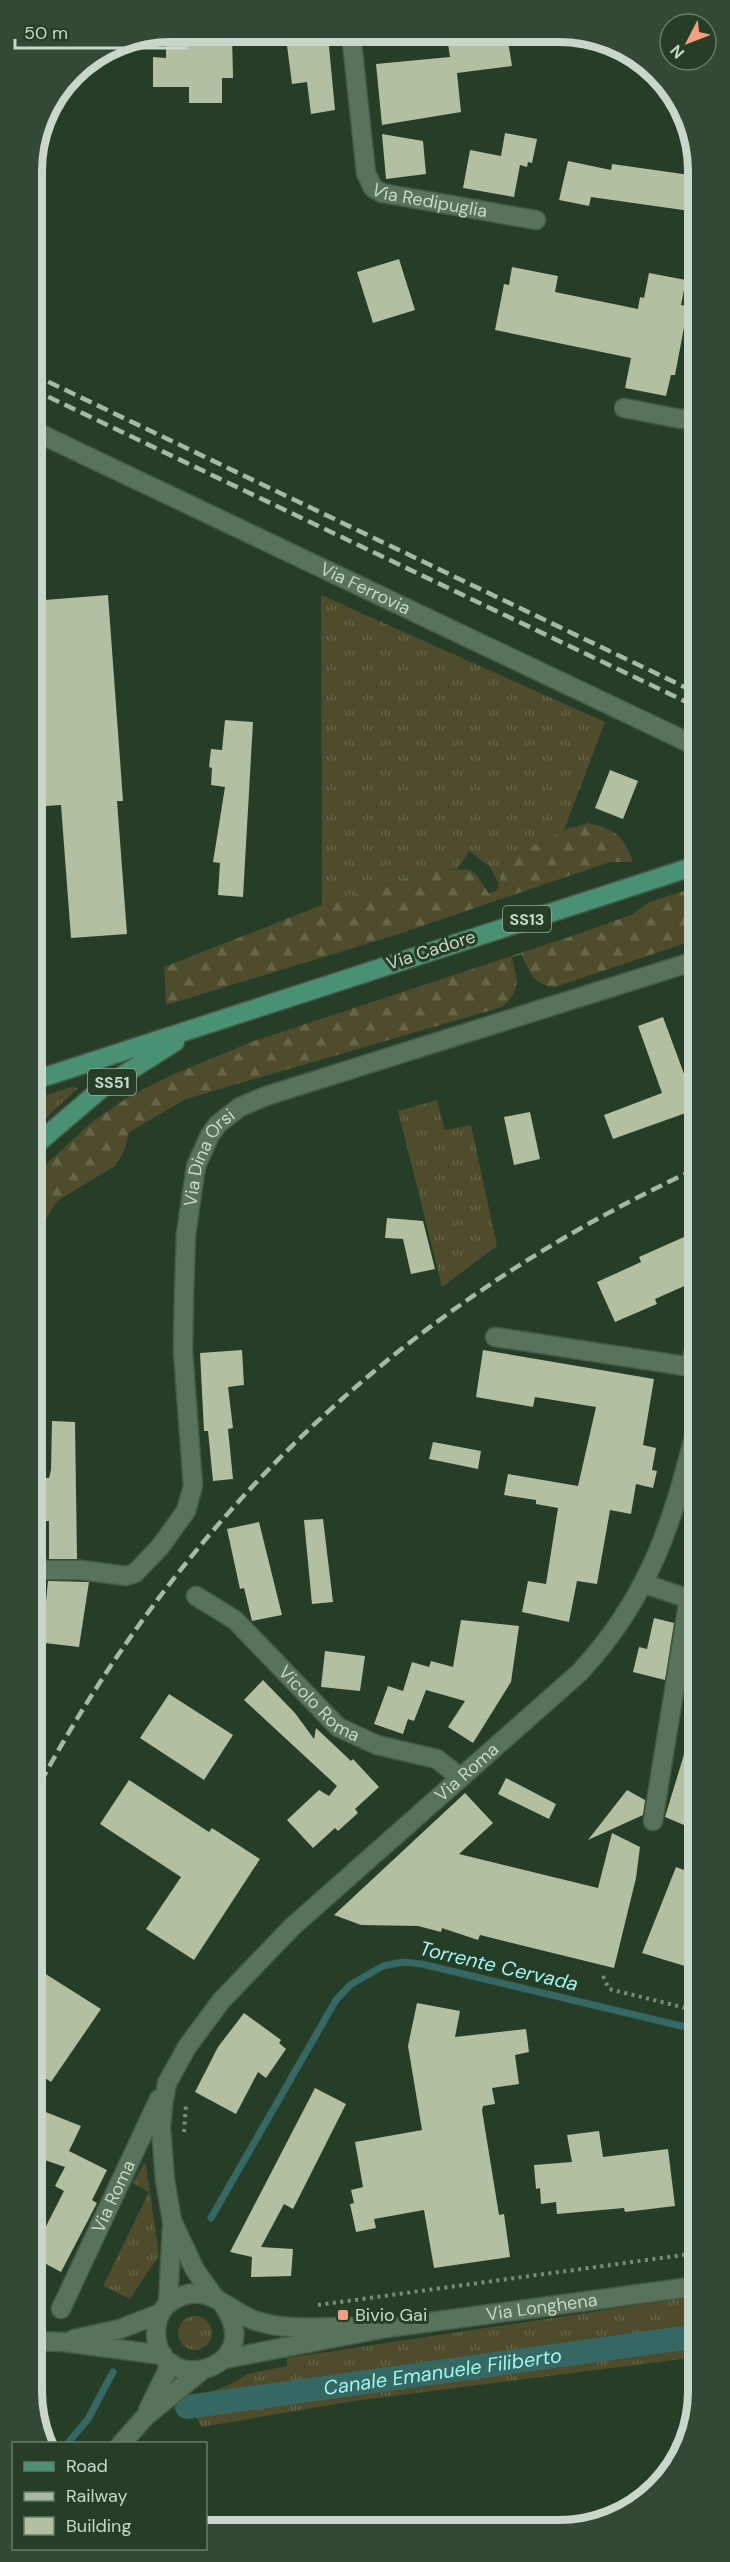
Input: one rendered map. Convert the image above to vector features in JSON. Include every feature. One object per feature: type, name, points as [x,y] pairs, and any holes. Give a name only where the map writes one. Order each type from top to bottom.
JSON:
[{"type":"main road","name":"Via Cadore","points":[[42,1078],[688,867]]},
{"type":"main road","name":"Via Cadore","points":[[42,1139],[100,1089],[200,1026]]},
{"type":"street","name":"Via Redipuglia","points":[[352,42],[366,173],[373,188],[382,193],[536,220]]},
{"type":"street","points":[[624,408],[688,419]]},
{"type":"street","name":"Via Ferrovia","points":[[42,435],[688,742]]},
{"type":"street","name":"Via Dina Orsi","points":[[42,1570],[81,1570],[126,1576],[135,1573],[160,1547],[182,1517],[190,1501],[193,1467],[183,1351],[186,1234],[196,1166],[210,1135],[218,1124],[240,1107],[266,1096],[688,963]]},
{"type":"street","points":[[495,1337],[688,1366]]},
{"type":"street","name":"Via Roma","points":[[61,2309],[167,2084],[187,2047],[228,1994],[292,1927],[579,1673],[612,1636],[645,1584],[688,1490]]},
{"type":"street","points":[[645,1584],[688,1599]]},
{"type":"street","name":"Vicolo Roma","points":[[196,1596],[235,1620],[338,1727],[377,1745],[436,1759],[460,1778]]},
{"type":"street","points":[[653,1821],[688,1605]]},
{"type":"street","name":"Via Roma","points":[[164,2308],[172,2221],[165,2180],[161,2128],[167,2084]]},
{"type":"street","name":"Via Roma","points":[[172,2221],[195,2270],[219,2302]]},
{"type":"street","name":"Via Longhena","points":[[42,2341],[63,2342],[167,2359],[190,2371],[201,2371],[224,2359],[386,2328],[688,2287]]},
{"type":"street","name":"Via Longhena","points":[[63,2342],[120,2329],[191,2293],[219,2302],[250,2319],[279,2326],[386,2328]]},
{"type":"street","points":[[219,2302],[234,2326],[231,2349],[224,2359]]},
{"type":"street","points":[[146,2416],[167,2359],[156,2335],[164,2308]]},
{"type":"street","points":[[123,2442],[146,2416],[201,2371]]},
{"type":"path","points":[[603,1976],[609,1989],[688,2009]]},
{"type":"path","points":[[184,2135],[186,2095]]},
{"type":"path","points":[[311,2306],[688,2254]]},
{"type":"green space","points":[[321,595],[605,722],[564,830],[504,860],[498,883],[490,867],[469,851],[457,869],[435,869],[322,905]]},
{"type":"green space","points":[[588,823],[605,828],[617,835],[626,846],[633,862],[610,862],[399,934],[166,1005],[164,967],[322,905],[435,869],[470,870],[478,877],[489,894],[497,890],[504,860],[564,830]]},
{"type":"green space","points":[[688,890],[688,942],[555,987],[541,984],[530,972],[521,954],[512,958],[515,990],[502,1007],[186,1099],[129,1132],[124,1152],[115,1166],[57,1201],[42,1226],[42,1168],[92,1122],[130,1096],[170,1076],[251,1042],[578,934],[633,914],[649,902]]},
{"type":"green space","points":[[71,1087],[78,1088],[42,1122],[42,1097]]},
{"type":"green space","points":[[437,1100],[445,1130],[471,1125],[497,1246],[442,1287],[398,1111]]},
{"type":"green space","points":[[144,2163],[146,2165],[159,2255],[130,2299],[103,2286],[149,2192],[133,2183]]},
{"type":"green space","points":[[688,2298],[688,2358],[354,2401],[201,2427],[189,2401],[235,2382],[247,2374],[287,2366],[287,2358]]},
{"type":"green space","points":[[195,2316],[207,2321],[212,2333],[207,2345],[195,2350],[183,2345],[178,2333],[183,2321]]},
{"type":"building","points":[[181,42],[232,42],[233,78],[222,78],[222,103],[189,103],[189,87],[153,87],[153,57],[166,58],[166,44],[181,44]]},
{"type":"building","points":[[287,42],[329,42],[335,110],[311,114],[307,82],[292,84]]},
{"type":"building","points":[[448,42],[508,42],[512,66],[457,73],[461,112],[382,125],[376,64],[450,57]]},
{"type":"building","points":[[505,133],[537,139],[532,163],[528,162],[527,167],[520,165],[514,197],[463,188],[470,150],[501,156]]},
{"type":"building","points":[[382,134],[423,141],[426,174],[386,179]]},
{"type":"building","points":[[568,161],[611,170],[612,164],[688,175],[688,211],[591,197],[589,206],[559,200]]},
{"type":"building","points":[[399,259],[415,310],[373,323],[357,272]]},
{"type":"building","points":[[512,267],[558,276],[555,292],[638,309],[640,297],[644,298],[649,273],[686,280],[681,305],[688,306],[675,375],[671,375],[666,396],[625,388],[631,358],[495,330],[504,284],[509,285]]},
{"type":"building","points":[[108,595],[123,801],[117,801],[127,934],[71,938],[61,805],[42,806],[42,600]]},
{"type":"building","points":[[225,720],[253,722],[243,897],[218,895],[220,863],[213,862],[225,787],[211,785],[212,768],[209,767],[211,749],[222,750]]},
{"type":"building","points":[[610,770],[638,781],[623,819],[595,808]]},
{"type":"building","points":[[663,1017],[688,1085],[688,1112],[613,1139],[604,1115],[662,1093],[638,1026]]},
{"type":"building","points":[[530,1112],[540,1159],[514,1165],[504,1117]]},
{"type":"building","points":[[387,1218],[423,1221],[435,1269],[411,1274],[403,1239],[385,1238]]},
{"type":"building","points":[[684,1237],[685,1240],[688,1239],[688,1284],[655,1299],[657,1304],[615,1322],[597,1282],[641,1262],[639,1257]]},
{"type":"building","points":[[242,1350],[244,1385],[228,1387],[233,1428],[228,1429],[233,1479],[213,1481],[208,1431],[204,1431],[200,1353]]},
{"type":"building","points":[[483,1350],[654,1379],[643,1445],[656,1448],[652,1470],[657,1471],[653,1488],[636,1484],[631,1514],[610,1510],[597,1584],[577,1581],[569,1622],[522,1612],[528,1581],[546,1584],[558,1508],[536,1504],[536,1500],[504,1495],[508,1474],[578,1486],[596,1407],[535,1397],[533,1407],[476,1397]]},
{"type":"building","points":[[52,1421],[75,1422],[77,1559],[49,1559],[49,1521],[44,1521],[44,1478],[49,1478],[51,1470]]},
{"type":"building","points":[[433,1442],[481,1451],[478,1469],[429,1459]]},
{"type":"building","points":[[323,1519],[333,1602],[312,1604],[304,1520]]},
{"type":"building","points":[[259,1522],[282,1615],[252,1621],[244,1588],[240,1589],[227,1529]]},
{"type":"building","points":[[48,1581],[89,1582],[79,1647],[45,1643],[46,1632],[43,1632]]},
{"type":"building","points":[[654,1618],[674,1623],[665,1680],[633,1672],[639,1647],[647,1649]]},
{"type":"building","points":[[461,1620],[519,1626],[511,1682],[473,1743],[448,1727],[465,1701],[426,1690],[414,1721],[408,1719],[403,1734],[374,1724],[388,1686],[403,1691],[412,1662],[429,1667],[431,1661],[453,1667]]},
{"type":"building","points":[[325,1651],[365,1656],[360,1691],[321,1687]]},
{"type":"building","points":[[263,1680],[295,1713],[314,1739],[316,1728],[351,1761],[353,1759],[379,1787],[355,1809],[358,1813],[338,1831],[335,1828],[313,1848],[287,1820],[319,1790],[329,1796],[337,1786],[244,1700]]},
{"type":"building","points":[[169,1694],[233,1735],[204,1780],[140,1738]]},
{"type":"building","points":[[688,1741],[688,1827],[665,1817]]},
{"type":"building","points":[[506,1778],[556,1804],[549,1819],[498,1794]]},
{"type":"building","points":[[129,1780],[209,1832],[212,1828],[260,1859],[194,1960],[146,1929],[181,1877],[100,1824]]},
{"type":"building","points":[[627,1790],[645,1800],[643,1815],[588,1840]]},
{"type":"building","points":[[465,1793],[493,1823],[459,1854],[598,1888],[612,1833],[640,1847],[636,1878],[614,1968],[480,1935],[478,1940],[442,1928],[441,1932],[418,1926],[361,1925],[334,1915]]},
{"type":"building","points":[[688,1860],[688,1967],[642,1953],[676,1867],[684,1870]]},
{"type":"building","points":[[42,1972],[101,2009],[51,2082],[42,2076]]},
{"type":"building","points":[[417,2003],[460,2011],[455,2037],[526,2029],[529,2052],[515,2055],[519,2084],[492,2088],[495,2104],[483,2106],[482,2110],[499,2215],[504,2214],[510,2257],[434,2268],[424,2210],[374,2219],[376,2228],[356,2232],[350,2204],[354,2203],[351,2190],[363,2187],[355,2142],[422,2130],[408,2046]]},
{"type":"building","points":[[244,2013],[281,2040],[279,2043],[286,2049],[266,2078],[258,2072],[236,2114],[195,2092],[218,2047]]},
{"type":"building","points":[[315,2088],[346,2104],[293,2209],[284,2204],[261,2247],[293,2249],[291,2276],[251,2277],[252,2257],[230,2252]]},
{"type":"building","points":[[42,2111],[81,2126],[69,2151],[107,2170],[92,2200],[97,2203],[61,2272],[42,2262],[42,2234],[64,2191],[55,2186],[65,2167],[42,2159]]},
{"type":"building","points":[[599,2131],[603,2157],[668,2149],[675,2206],[625,2212],[624,2208],[557,2214],[556,2202],[541,2204],[540,2188],[536,2189],[534,2165],[572,2162],[567,2135]]},
{"type":"waterway","name":"Torrente Cervada","points":[[211,2218],[336,2000],[350,1985],[383,1966],[403,1962],[422,1964],[688,2028]]},
{"type":"waterway","name":"Canale Emanuele Filiberto","points":[[187,2407],[688,2337]]},
{"type":"waterway","name":"Torrente Cervada","points":[[69,2442],[88,2419],[113,2372]]},
{"type":"railway","points":[[42,379],[688,689]]},
{"type":"railway","points":[[42,394],[688,703]]},
{"type":"railway","points":[[42,1781],[92,1694],[159,1598],[232,1509],[312,1427],[398,1352],[491,1284],[591,1222],[688,1173]]},
{"type":"place","name":"Bivio Gai","points":[[343,2315]]}]
